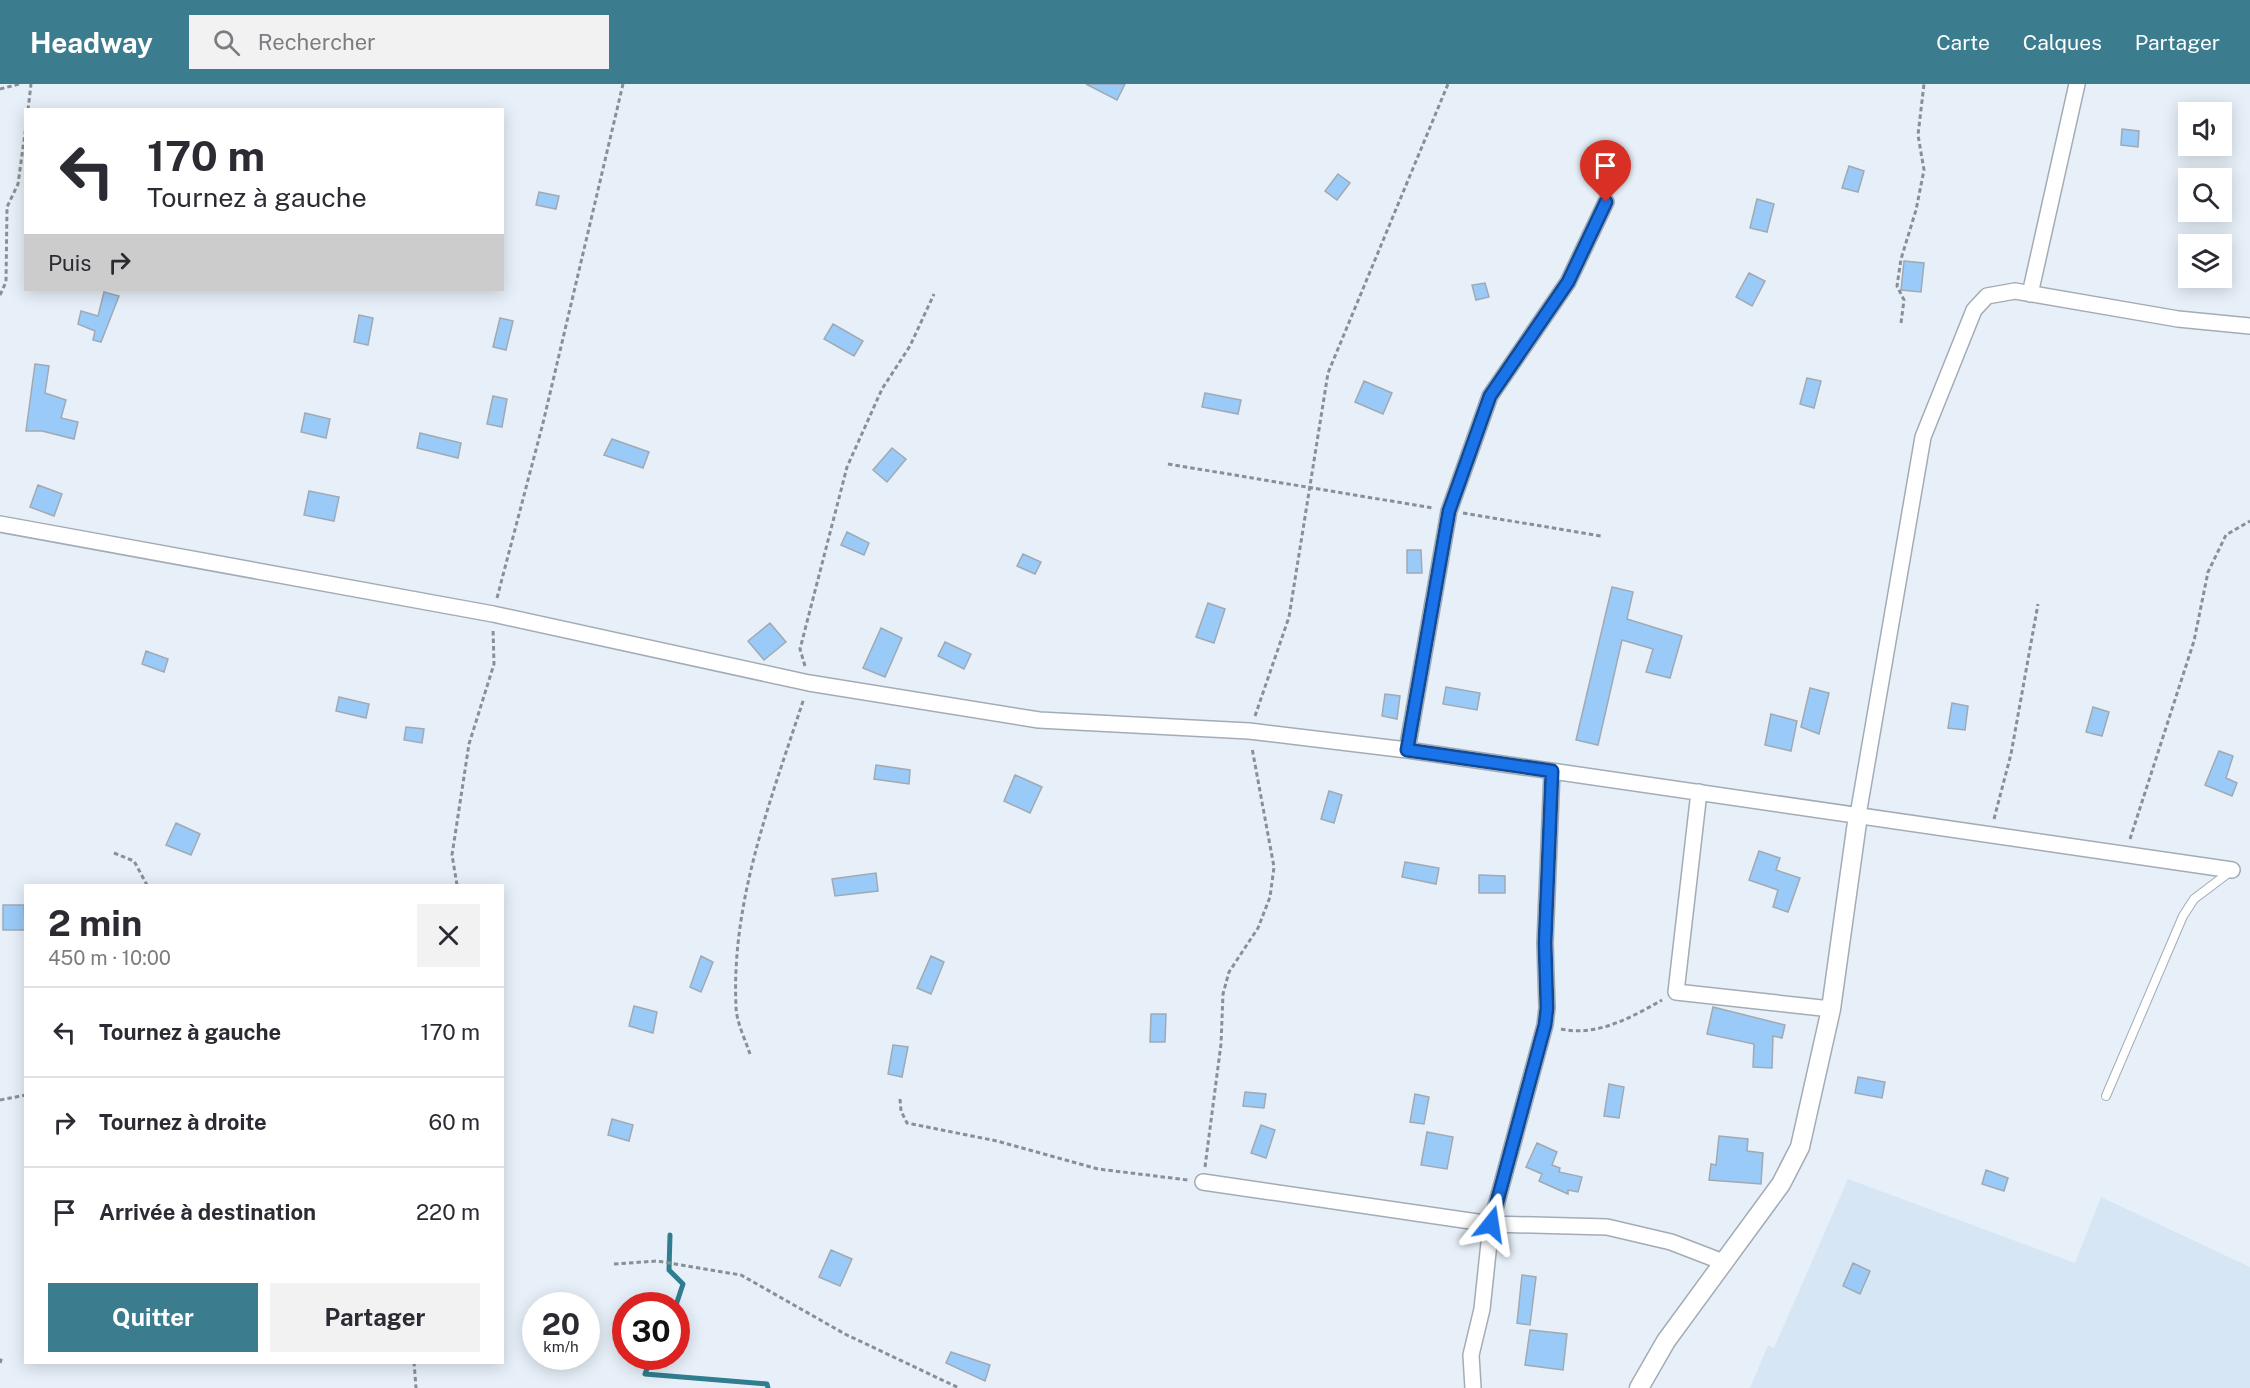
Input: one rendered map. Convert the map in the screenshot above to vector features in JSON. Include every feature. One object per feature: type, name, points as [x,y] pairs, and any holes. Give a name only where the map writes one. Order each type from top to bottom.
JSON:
[{"type":"street","points":[[2030,294],[2077,84]]},
{"type":"street","points":[[1407,750],[1449,511],[1490,396],[1568,282],[1606,202]]},
{"type":"street","points":[[1639,1388],[1666,1341],[1781,1184],[1800,1147],[1831,1009],[1858,815],[1923,437],[1974,310],[1988,296],[2015,291],[2178,319],[2250,326]]},
{"type":"street","points":[[0,524],[493,614],[809,683],[1039,720],[1249,731],[1407,750],[2232,870]]},
{"type":"street","points":[[1473,1388],[1471,1355],[1482,1308],[1491,1224],[1545,1025],[1547,1008],[1545,943],[1552,771]]},
{"type":"street","points":[[1699,792],[1676,992],[1831,1009]]},
{"type":"street","points":[[1203,1182],[1491,1224],[1607,1227],[1671,1242],[1723,1262]]},
{"type":"lane","points":[[2106,1096],[2183,916],[2194,899],[2232,870]]},
{"type":"path","points":[[0,89],[19,84]]},
{"type":"path","points":[[28,108],[31,84]]},
{"type":"path","points":[[458,884],[452,855],[469,744],[494,664],[493,614],[543,423],[623,84]]},
{"type":"path","points":[[900,1099],[901,1111],[907,1123],[997,1141],[1098,1169],[1131,1175],[1150,1173],[1203,1182],[1221,1044],[1224,994],[1229,972],[1262,918],[1270,897],[1274,867],[1249,731],[1289,617],[1328,373],[1448,84]]},
{"type":"path","points":[[1901,323],[1904,300],[1897,286],[1901,259],[1916,210],[1924,170],[1918,135],[1924,84]]},
{"type":"path","points":[[0,294],[6,282],[7,207],[18,184],[24,140]]},
{"type":"path","points":[[1168,464],[1601,536]]},
{"type":"path","points":[[2124,855],[2154,770],[2194,641],[2208,573],[2226,535],[2250,521]]},
{"type":"path","points":[[1990,835],[2011,754],[2038,604]]},
{"type":"path","points":[[114,853],[134,861],[146,884]]},
{"type":"path","points":[[1545,1025],[1568,1030],[1607,1027],[1632,1017],[1676,992]]},
{"type":"path","points":[[0,1100],[24,1095]]},
{"type":"path","points":[[614,1264],[657,1261],[741,1275],[845,1334],[959,1388]]},
{"type":"path","points":[[0,1363],[2,1357]]},
{"type":"path","points":[[414,1364],[416,1388]]},
{"type":"shaded area","points":[[1848,1179],[2075,1263],[2101,1197],[2250,1267],[2250,1388],[1750,1388],[1768,1345],[1774,1348]]},
{"type":"building","points":[[1086,84],[1125,84],[1117,100]]},
{"type":"building","points":[[2122,129],[2139,131],[2138,147],[2121,145]]},
{"type":"building","points":[[1849,166],[1864,171],[1858,192],[1842,188]]},
{"type":"building","points":[[1338,174],[1350,183],[1337,200],[1325,191]]},
{"type":"building","points":[[539,192],[559,196],[556,209],[536,205]]},
{"type":"building","points":[[1757,199],[1774,204],[1767,232],[1750,228]]},
{"type":"building","points":[[1904,261],[1924,263],[1921,292],[1901,290]]},
{"type":"building","points":[[1749,273],[1765,281],[1752,306],[1736,297]]},
{"type":"building","points":[[1485,283],[1489,297],[1476,300],[1472,285]]},
{"type":"building","points":[[104,292],[119,296],[101,342],[93,340],[95,331],[78,324],[81,311],[98,316]]},
{"type":"building","points":[[359,315],[373,318],[368,345],[354,342]]},
{"type":"building","points":[[500,318],[513,321],[506,350],[493,347]]},
{"type":"building","points":[[833,324],[863,341],[854,356],[824,339]]},
{"type":"building","points":[[35,364],[49,366],[45,393],[66,400],[61,418],[78,422],[74,439],[42,431],[26,431]]},
{"type":"building","points":[[1807,378],[1821,381],[1814,408],[1800,404]]},
{"type":"building","points":[[1364,381],[1392,393],[1383,414],[1355,402]]},
{"type":"building","points":[[1205,393],[1241,400],[1238,414],[1202,407]]},
{"type":"building","points":[[493,396],[507,399],[502,427],[487,424]]},
{"type":"building","points":[[305,413],[330,419],[326,438],[301,432]]},
{"type":"building","points":[[420,433],[461,443],[458,458],[417,448]]},
{"type":"building","points":[[612,439],[649,452],[643,468],[604,455]]},
{"type":"building","points":[[892,448],[906,459],[887,482],[873,470]]},
{"type":"building","points":[[38,485],[62,494],[54,516],[30,507]]},
{"type":"building","points":[[309,491],[339,497],[334,521],[304,515]]},
{"type":"building","points":[[847,532],[869,543],[864,555],[841,545]]},
{"type":"building","points":[[1407,550],[1421,550],[1422,573],[1407,573]]},
{"type":"building","points":[[1023,554],[1041,562],[1035,574],[1017,566]]},
{"type":"building","points":[[1612,587],[1633,592],[1627,619],[1682,636],[1670,678],[1646,672],[1653,649],[1622,640],[1598,745],[1576,740]]},
{"type":"building","points":[[1208,603],[1225,609],[1214,643],[1196,637]]},
{"type":"building","points":[[770,623],[786,642],[764,660],[748,641]]},
{"type":"building","points":[[881,628],[902,638],[885,677],[863,668]]},
{"type":"building","points":[[945,642],[971,654],[964,669],[938,656]]},
{"type":"building","points":[[146,651],[168,659],[164,672],[142,664]]},
{"type":"building","points":[[1446,687],[1480,693],[1477,710],[1443,704]]},
{"type":"building","points":[[1810,688],[1829,693],[1819,734],[1801,727]]},
{"type":"building","points":[[1385,694],[1400,696],[1397,719],[1382,716]]},
{"type":"building","points":[[339,697],[369,704],[366,718],[336,711]]},
{"type":"building","points":[[1952,703],[1968,706],[1965,730],[1948,728]]},
{"type":"building","points":[[2093,707],[2109,712],[2102,736],[2086,732]]},
{"type":"building","points":[[1771,714],[1797,721],[1791,751],[1765,745]]},
{"type":"building","points":[[406,727],[424,729],[422,743],[404,740]]},
{"type":"building","points":[[2219,751],[2233,756],[2226,778],[2237,783],[2232,796],[2205,785]]},
{"type":"building","points":[[876,765],[910,770],[909,784],[874,779]]},
{"type":"building","points":[[1015,775],[1042,787],[1030,813],[1004,801]]},
{"type":"building","points":[[1329,791],[1342,795],[1334,823],[1321,819]]},
{"type":"building","points":[[176,823],[200,834],[191,855],[166,845]]},
{"type":"building","points":[[1759,851],[1780,858],[1776,870],[1800,878],[1788,912],[1773,907],[1778,890],[1749,880]]},
{"type":"building","points":[[1405,862],[1439,868],[1436,884],[1402,877]]},
{"type":"building","points":[[876,873],[878,891],[835,896],[832,879]]},
{"type":"building","points":[[1479,875],[1505,876],[1505,893],[1479,893]]},
{"type":"building","points":[[3,905],[24,905],[24,930],[3,930]]},
{"type":"building","points":[[701,956],[713,962],[701,992],[690,987]]},
{"type":"building","points":[[931,956],[944,962],[931,994],[917,988]]},
{"type":"building","points":[[634,1006],[657,1012],[653,1033],[629,1026]]},
{"type":"building","points":[[1713,1007],[1785,1025],[1782,1038],[1773,1036],[1772,1068],[1753,1067],[1754,1044],[1707,1034]]},
{"type":"building","points":[[1151,1014],[1166,1014],[1165,1042],[1150,1042]]},
{"type":"building","points":[[893,1045],[908,1047],[902,1077],[888,1074]]},
{"type":"building","points":[[1858,1077],[1885,1082],[1882,1098],[1855,1093]]},
{"type":"building","points":[[1609,1084],[1624,1087],[1619,1118],[1604,1116]]},
{"type":"building","points":[[1245,1092],[1266,1094],[1264,1108],[1243,1106]]},
{"type":"building","points":[[1415,1094],[1429,1097],[1424,1124],[1410,1122]]},
{"type":"building","points":[[612,1119],[633,1125],[629,1141],[608,1135]]},
{"type":"building","points":[[1261,1125],[1275,1130],[1266,1158],[1251,1153]]},
{"type":"building","points":[[1427,1132],[1453,1137],[1447,1169],[1421,1165]]},
{"type":"building","points":[[1719,1136],[1748,1139],[1747,1151],[1763,1153],[1761,1184],[1709,1180],[1711,1164],[1716,1165]]},
{"type":"building","points":[[1537,1143],[1557,1152],[1552,1165],[1560,1168],[1559,1172],[1582,1177],[1578,1192],[1568,1190],[1568,1194],[1539,1181],[1542,1174],[1526,1167]]},
{"type":"building","points":[[1986,1170],[2008,1178],[2004,1191],[1982,1184]]},
{"type":"building","points":[[831,1250],[852,1259],[840,1286],[819,1277]]},
{"type":"building","points":[[1853,1263],[1870,1271],[1860,1294],[1843,1286]]},
{"type":"building","points":[[1522,1275],[1536,1277],[1530,1325],[1517,1323]]},
{"type":"building","points":[[1530,1330],[1567,1334],[1563,1370],[1525,1365]]},
{"type":"building","points":[[951,1352],[990,1365],[985,1381],[946,1363]]},
{"type":"waterway","points":[[670,1235],[669,1270],[683,1284],[680,1292]]},
{"type":"waterway","points":[[647,1370],[645,1374],[767,1384],[768,1388]]},
{"type":"route","points":[[1491,1224],[1545,1025],[1547,1008],[1545,943],[1552,771],[1407,750],[1449,511],[1490,396],[1568,282],[1606,202]]}]
